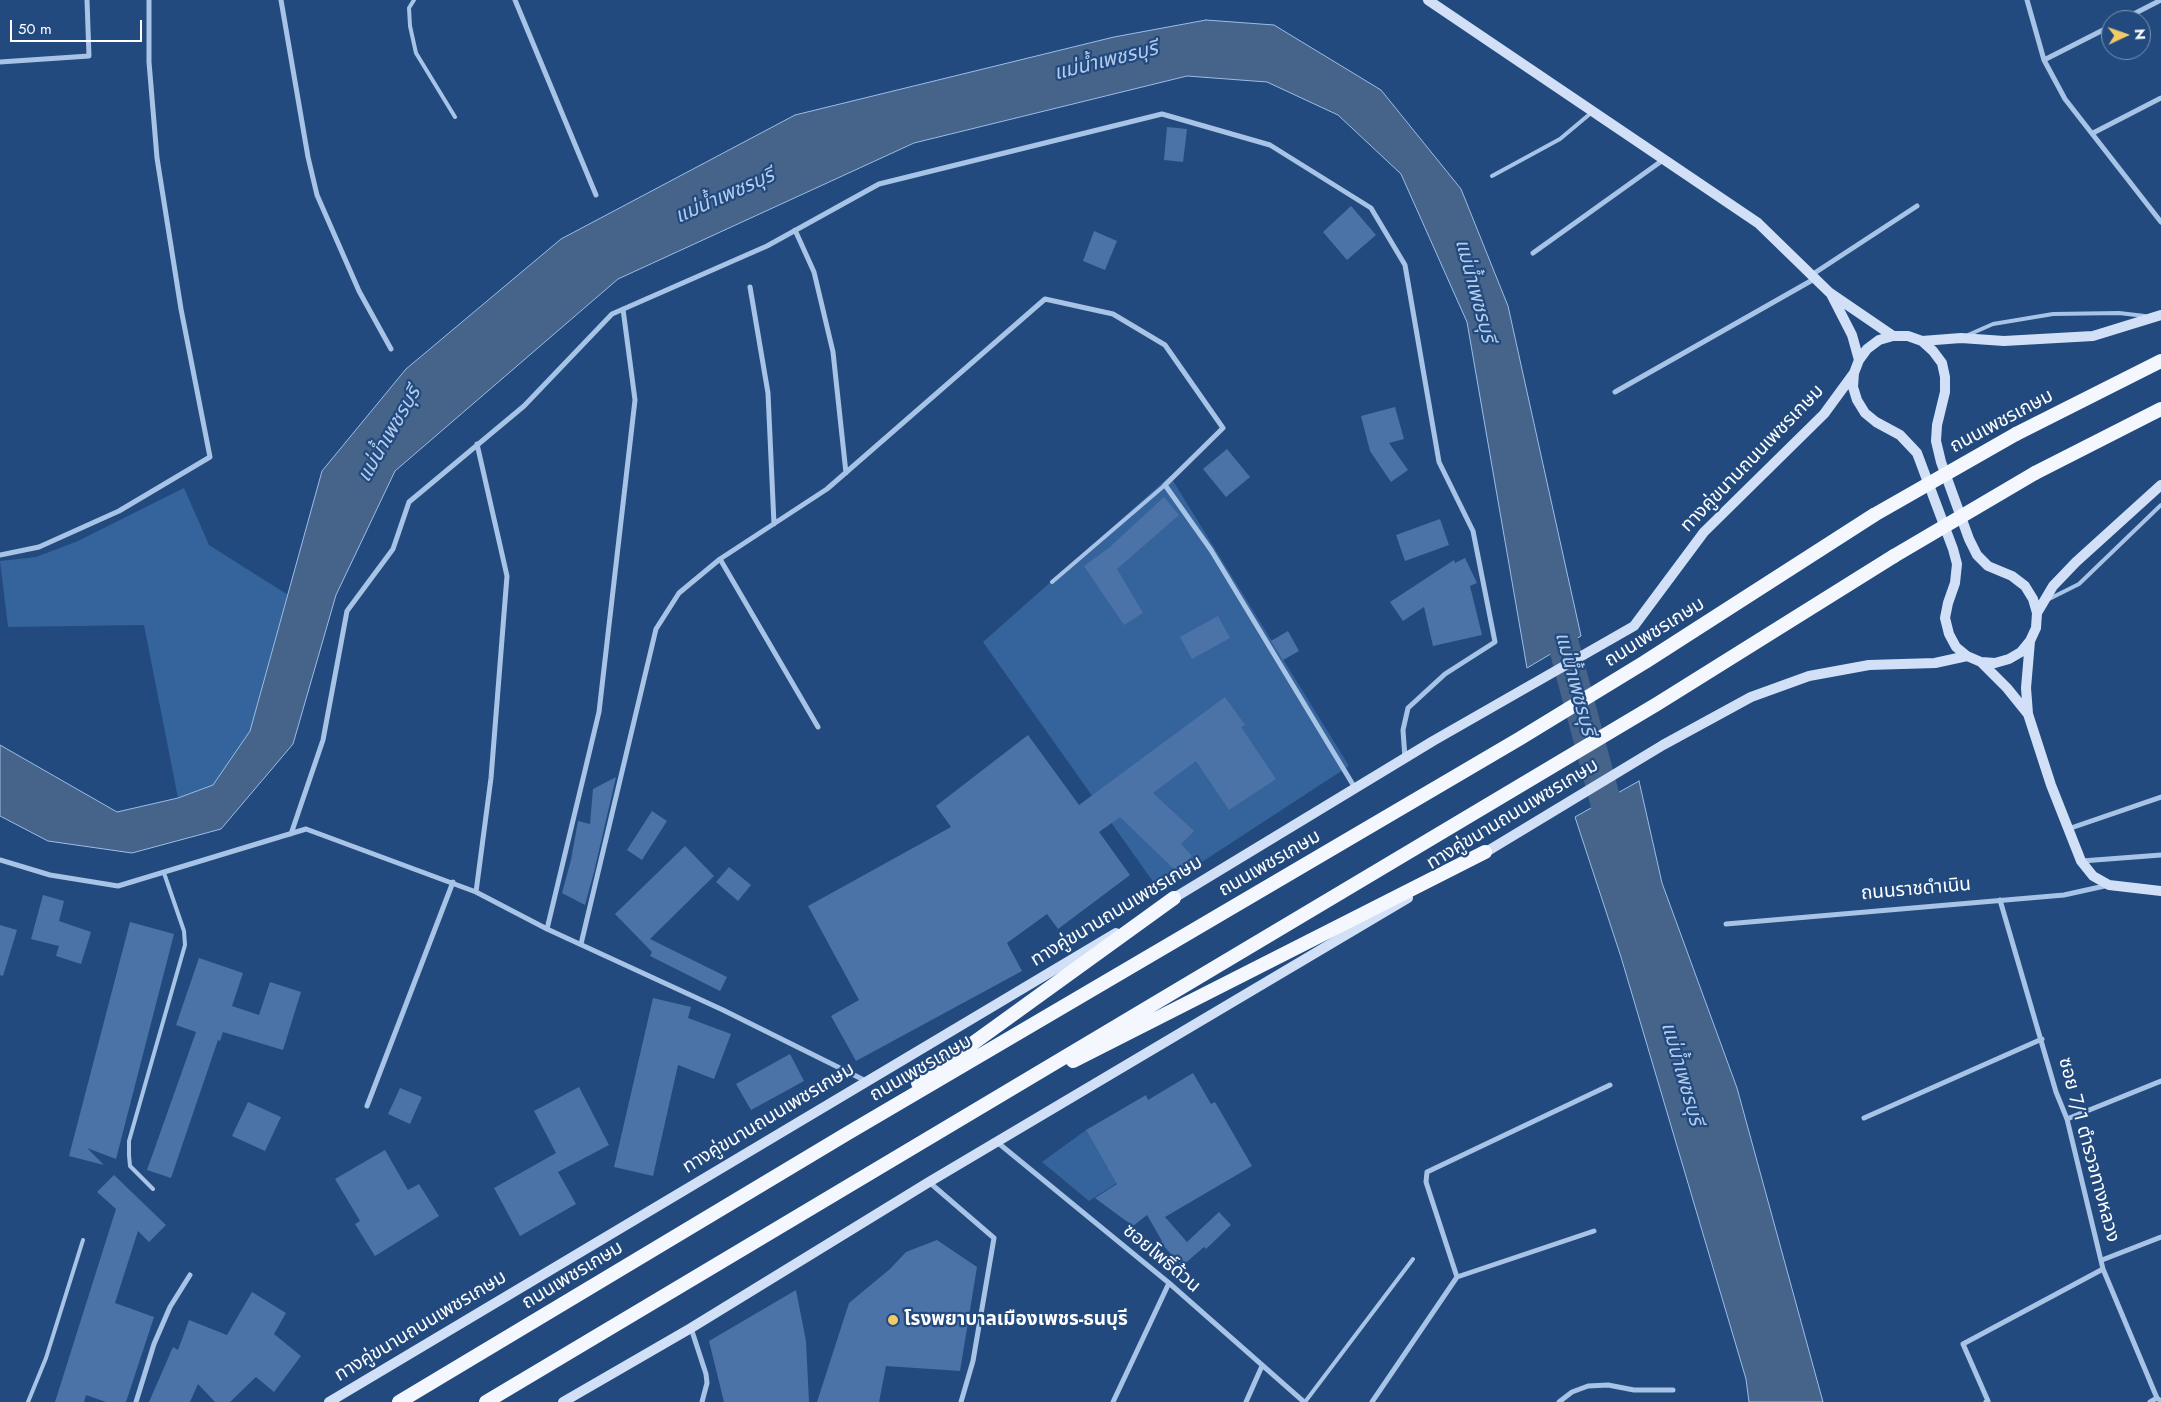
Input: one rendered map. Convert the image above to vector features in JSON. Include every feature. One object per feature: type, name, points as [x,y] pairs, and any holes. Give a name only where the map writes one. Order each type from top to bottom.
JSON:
[{"type":"highway","name":"ถนนเพชรเกษม","points":[[399,1402],[848,1133],[1519,739],[1645,662],[1874,515],[2016,434],[2161,361]]},
{"type":"highway","points":[[486,1402],[1656,704],[1894,556],[2035,473],[2161,409]]},
{"type":"highway","points":[[965,1117],[1485,852]]},
{"type":"highway","points":[[848,1133],[1174,898]]},
{"type":"highway","points":[[495,1402],[567,1354]]},
{"type":"main road","points":[[1428,0],[1758,223],[1830,293],[1893,336]]},
{"type":"main road","points":[[1830,293],[1852,335],[1859,360]]},
{"type":"main road","points":[[1922,341],[1961,338],[2004,340],[2093,336],[2157,317]]},
{"type":"main road","points":[[2030,641],[2021,652],[2009,659],[1995,663],[1980,662],[1967,656],[1956,647],[1948,634],[1945,618],[1955,583],[1957,564],[1953,548],[1917,453],[1900,435],[1876,422],[1865,412],[1855,394],[1854,373],[1859,360],[1867,349],[1879,340],[1893,336],[1908,336],[1922,341],[1933,350],[1942,363],[1945,377],[1936,441],[1941,462],[1968,539],[1977,555],[1988,566],[2012,576],[2025,586],[2033,599],[2037,613]]},
{"type":"main road","name":"ทางคู่ขนานถนนเพชรเกษม","points":[[329,1402],[1405,758],[1634,626],[1704,532],[1824,414],[1854,373]]},
{"type":"main road","points":[[2037,613],[2053,586],[2076,562],[2161,485]]},
{"type":"main road","name":"ถนนราชดำเนิน","points":[[2037,613],[2036,628],[2030,641],[2026,688],[2028,714],[2081,861],[2093,876],[2109,885],[2161,891]]},
{"type":"main road","name":"ทางคู่ขนานถนนเพชรเกษม","points":[[563,1402],[691,1328],[929,1182],[1663,745],[1751,697],[1809,676],[1869,665],[1934,663],[1967,656]]},
{"type":"main road","name":"ถนนราชดำเนิน","points":[[1980,662],[2007,688],[2028,714]]},
{"type":"street","points":[[0,62],[89,56],[87,0]]},
{"type":"street","points":[[0,555],[39,547],[119,511],[210,457],[181,309],[157,158],[149,62],[149,0]]},
{"type":"street","points":[[281,0],[308,157],[317,195],[359,291],[391,349]]},
{"type":"street","points":[[515,0],[596,195]]},
{"type":"street","points":[[2027,0],[2044,60],[2064,99],[2161,220]]},
{"type":"street","points":[[2142,10],[2161,0]]},
{"type":"street","points":[[2044,60],[2101,31]]},
{"type":"street","points":[[2093,133],[2161,98]]},
{"type":"street","points":[[291,834],[324,740],[347,611],[393,549],[409,502],[524,406],[612,314],[767,246],[879,184],[1162,114],[1270,145],[1371,208],[1405,265],[1439,462],[1473,531],[1495,642],[1445,674],[1408,708],[1403,730],[1405,758]]},
{"type":"street","points":[[1532,252],[1663,160]]},
{"type":"street","points":[[1615,392],[1814,276],[1917,206]]},
{"type":"street","points":[[795,230],[814,272],[834,352],[846,473]]},
{"type":"street","points":[[750,287],[768,393],[774,524]]},
{"type":"street","points":[[581,944],[656,628],[679,592],[720,559],[827,489],[1044,299],[1113,314],[1165,345],[1224,428],[1165,485],[1211,550],[1356,789]]},
{"type":"street","points":[[548,929],[599,712],[635,400],[623,309]]},
{"type":"street","points":[[476,892],[491,778],[507,576],[477,444]]},
{"type":"street","points":[[720,559],[818,727]]},
{"type":"street","points":[[2068,829],[2161,797]]},
{"type":"street","points":[[0,860],[50,875],[118,886],[164,874],[306,829],[476,892],[548,929],[723,1010],[866,1081]]},
{"type":"street","points":[[2081,861],[2161,855]]},
{"type":"street","points":[[367,1106],[453,882]]},
{"type":"street","name":"ถนนราชดำเนิน","points":[[1726,924],[2064,895],[2109,885]]},
{"type":"street","name":"ซอย 7/1 ตำรวจทางหลวง","points":[[2000,900],[2056,1092],[2067,1119],[2103,1269],[2159,1399]]},
{"type":"street","points":[[1864,1118],[2042,1039]]},
{"type":"street","points":[[2067,1119],[2161,1081]]},
{"type":"street","points":[[1457,1277],[1426,1182],[1427,1172],[1610,1085]]},
{"type":"street","name":"ซอยโพธิ์ด้วน","points":[[997,1142],[1169,1284],[1305,1402]]},
{"type":"street","points":[[929,1182],[994,1238],[974,1361],[961,1402]]},
{"type":"street","points":[[1372,1402],[1457,1277],[1594,1231]]},
{"type":"street","points":[[2102,1260],[2161,1236]]},
{"type":"street","points":[[1986,1402],[1988,1401],[1963,1344],[2103,1269]]},
{"type":"street","points":[[136,1402],[154,1344],[170,1307],[190,1275]]},
{"type":"street","points":[[1113,1402],[1169,1284]]},
{"type":"street","points":[[691,1328],[706,1374],[702,1402]]},
{"type":"street","points":[[1246,1402],[1262,1366]]},
{"type":"street","points":[[1560,1402],[1572,1392],[1588,1386],[1608,1385],[1634,1390],[1672,1390]]},
{"type":"street","points":[[2150,1402],[2159,1399]]},
{"type":"lane","points":[[414,0],[409,8],[410,26],[416,53],[455,118]]},
{"type":"lane","points":[[1492,176],[1560,139],[1592,112]]},
{"type":"lane","points":[[1961,338],[1993,324],[2053,314],[2119,313],[2157,317]]},
{"type":"lane","points":[[1052,582],[1165,485]]},
{"type":"lane","points":[[2046,600],[2079,584],[2161,505]]},
{"type":"lane","points":[[152,1189],[130,1166],[129,1155],[130,1141],[185,944],[184,930],[164,874]]},
{"type":"lane","points":[[28,1402],[46,1358],[83,1240]]},
{"type":"lane","points":[[1305,1402],[1412,1259]]},
{"type":"shaded area","points":[[1170,476],[1349,766],[1159,890],[983,642]]},
{"type":"shaded area","points":[[184,488],[209,545],[288,595],[250,731],[213,785],[178,798],[144,625],[8,627],[0,561],[36,557],[78,541]]},
{"type":"shaded area","points":[[1086,1130],[1117,1183],[1089,1201],[1042,1162]]},
{"type":"water","points":[[1206,20],[1274,25],[1381,90],[1461,189],[1508,306],[1581,636],[1527,668],[1467,322],[1401,174],[1338,115],[1267,82],[1187,76],[914,143],[618,279],[395,471],[336,595],[293,744],[221,829],[132,853],[48,841],[0,816],[0,745],[117,812],[178,798],[213,785],[250,731],[322,471],[406,369],[561,239],[795,115],[1114,37]]},
{"type":"water","points":[[1639,781],[1662,883],[1737,1088],[1823,1402],[1749,1402],[1746,1379],[1621,957],[1575,817]]},
{"type":"building","points":[[1167,127],[1187,129],[1183,162],[1164,160]]},
{"type":"building","points":[[1351,206],[1376,235],[1347,260],[1323,232]]},
{"type":"building","points":[[1094,231],[1117,241],[1105,270],[1083,261]]},
{"type":"building","points":[[1395,407],[1404,439],[1389,443],[1408,470],[1391,482],[1370,451],[1361,416]]},
{"type":"building","points":[[1227,449],[1250,477],[1226,497],[1203,469]]},
{"type":"building","points":[[1164,497],[1179,515],[1117,569],[1143,613],[1124,625],[1084,566],[1110,547]]},
{"type":"building","points":[[1440,519],[1449,545],[1405,561],[1396,535]]},
{"type":"building","points":[[1465,558],[1477,583],[1470,586],[1482,635],[1433,646],[1424,607],[1403,621],[1390,602],[1454,560],[1455,563]]},
{"type":"building","points":[[1218,616],[1230,638],[1192,659],[1180,637]]},
{"type":"building","points":[[1288,631],[1299,651],[1283,660],[1271,641]]},
{"type":"building","points":[[1225,697],[1245,725],[1241,727],[1276,779],[1229,810],[1196,761],[1153,793],[1194,831],[1181,844],[1192,856],[1177,872],[1120,817],[1099,832],[1130,875],[1058,929],[1047,914],[1007,943],[1022,971],[856,1061],[831,1016],[859,1000],[808,906],[951,827],[936,806],[1028,735],[1079,805]]},
{"type":"building","points":[[616,777],[585,905],[562,893],[571,860],[578,821],[590,824],[593,789]]},
{"type":"building","points":[[652,811],[667,821],[642,860],[627,850]]},
{"type":"building","points":[[685,846],[714,876],[650,939],[727,977],[720,991],[650,956],[652,952],[615,914]]},
{"type":"building","points":[[729,867],[751,885],[738,901],[716,882]]},
{"type":"building","points":[[43,895],[64,901],[59,921],[91,932],[81,964],[56,956],[59,946],[31,939]]},
{"type":"building","points":[[130,922],[174,934],[116,1159],[87,1148],[104,1165],[69,1156]]},
{"type":"building","points":[[0,925],[17,930],[3,976],[0,975]]},
{"type":"building","points":[[199,958],[243,973],[232,1006],[259,1015],[270,982],[301,992],[283,1050],[223,1032],[220,1041],[218,1040],[171,1178],[147,1170],[196,1032],[176,1025]]},
{"type":"building","points":[[653,998],[691,1007],[688,1018],[731,1034],[714,1079],[678,1065],[653,1176],[614,1167]]},
{"type":"building","points":[[790,1054],[804,1081],[751,1110],[736,1084]]},
{"type":"building","points":[[1193,1073],[1211,1104],[1215,1102],[1252,1166],[1165,1217],[1187,1242],[1219,1212],[1231,1225],[1206,1249],[1204,1247],[1182,1266],[1161,1243],[1162,1241],[1147,1215],[1133,1226],[1095,1198],[1117,1184],[1086,1130],[1146,1095],[1148,1100]]},
{"type":"building","points":[[579,1087],[609,1145],[558,1172],[576,1204],[520,1236],[494,1188],[556,1153],[534,1111]]},
{"type":"building","points":[[400,1088],[422,1097],[410,1124],[388,1114]]},
{"type":"building","points":[[248,1102],[281,1117],[265,1151],[232,1136]]},
{"type":"building","points":[[385,1150],[408,1190],[419,1184],[439,1216],[375,1256],[355,1224],[360,1221],[335,1179]]},
{"type":"building","points":[[114,1175],[166,1225],[149,1242],[138,1231],[115,1303],[154,1317],[126,1402],[106,1402],[86,1395],[84,1402],[55,1402],[116,1209],[97,1192]]},
{"type":"building","points":[[937,1240],[977,1267],[960,1371],[886,1366],[879,1402],[817,1402],[849,1303],[890,1269],[906,1252]]},
{"type":"building","points":[[796,1290],[806,1341],[809,1402],[724,1402],[709,1341]]},
{"type":"building","points":[[252,1292],[286,1313],[274,1334],[301,1356],[274,1392],[256,1377],[230,1402],[215,1402],[198,1384],[190,1402],[149,1402],[173,1347],[178,1350],[189,1320],[227,1335]]},
{"type":"waterway","name":"แม่น้ำเพชรบุรี","points":[[1553,605],[1616,841]]},
{"type":"place","name":"โรงพยาบาลเมืองเพชร-ธนบุรี","points":[[893,1320]]}]
